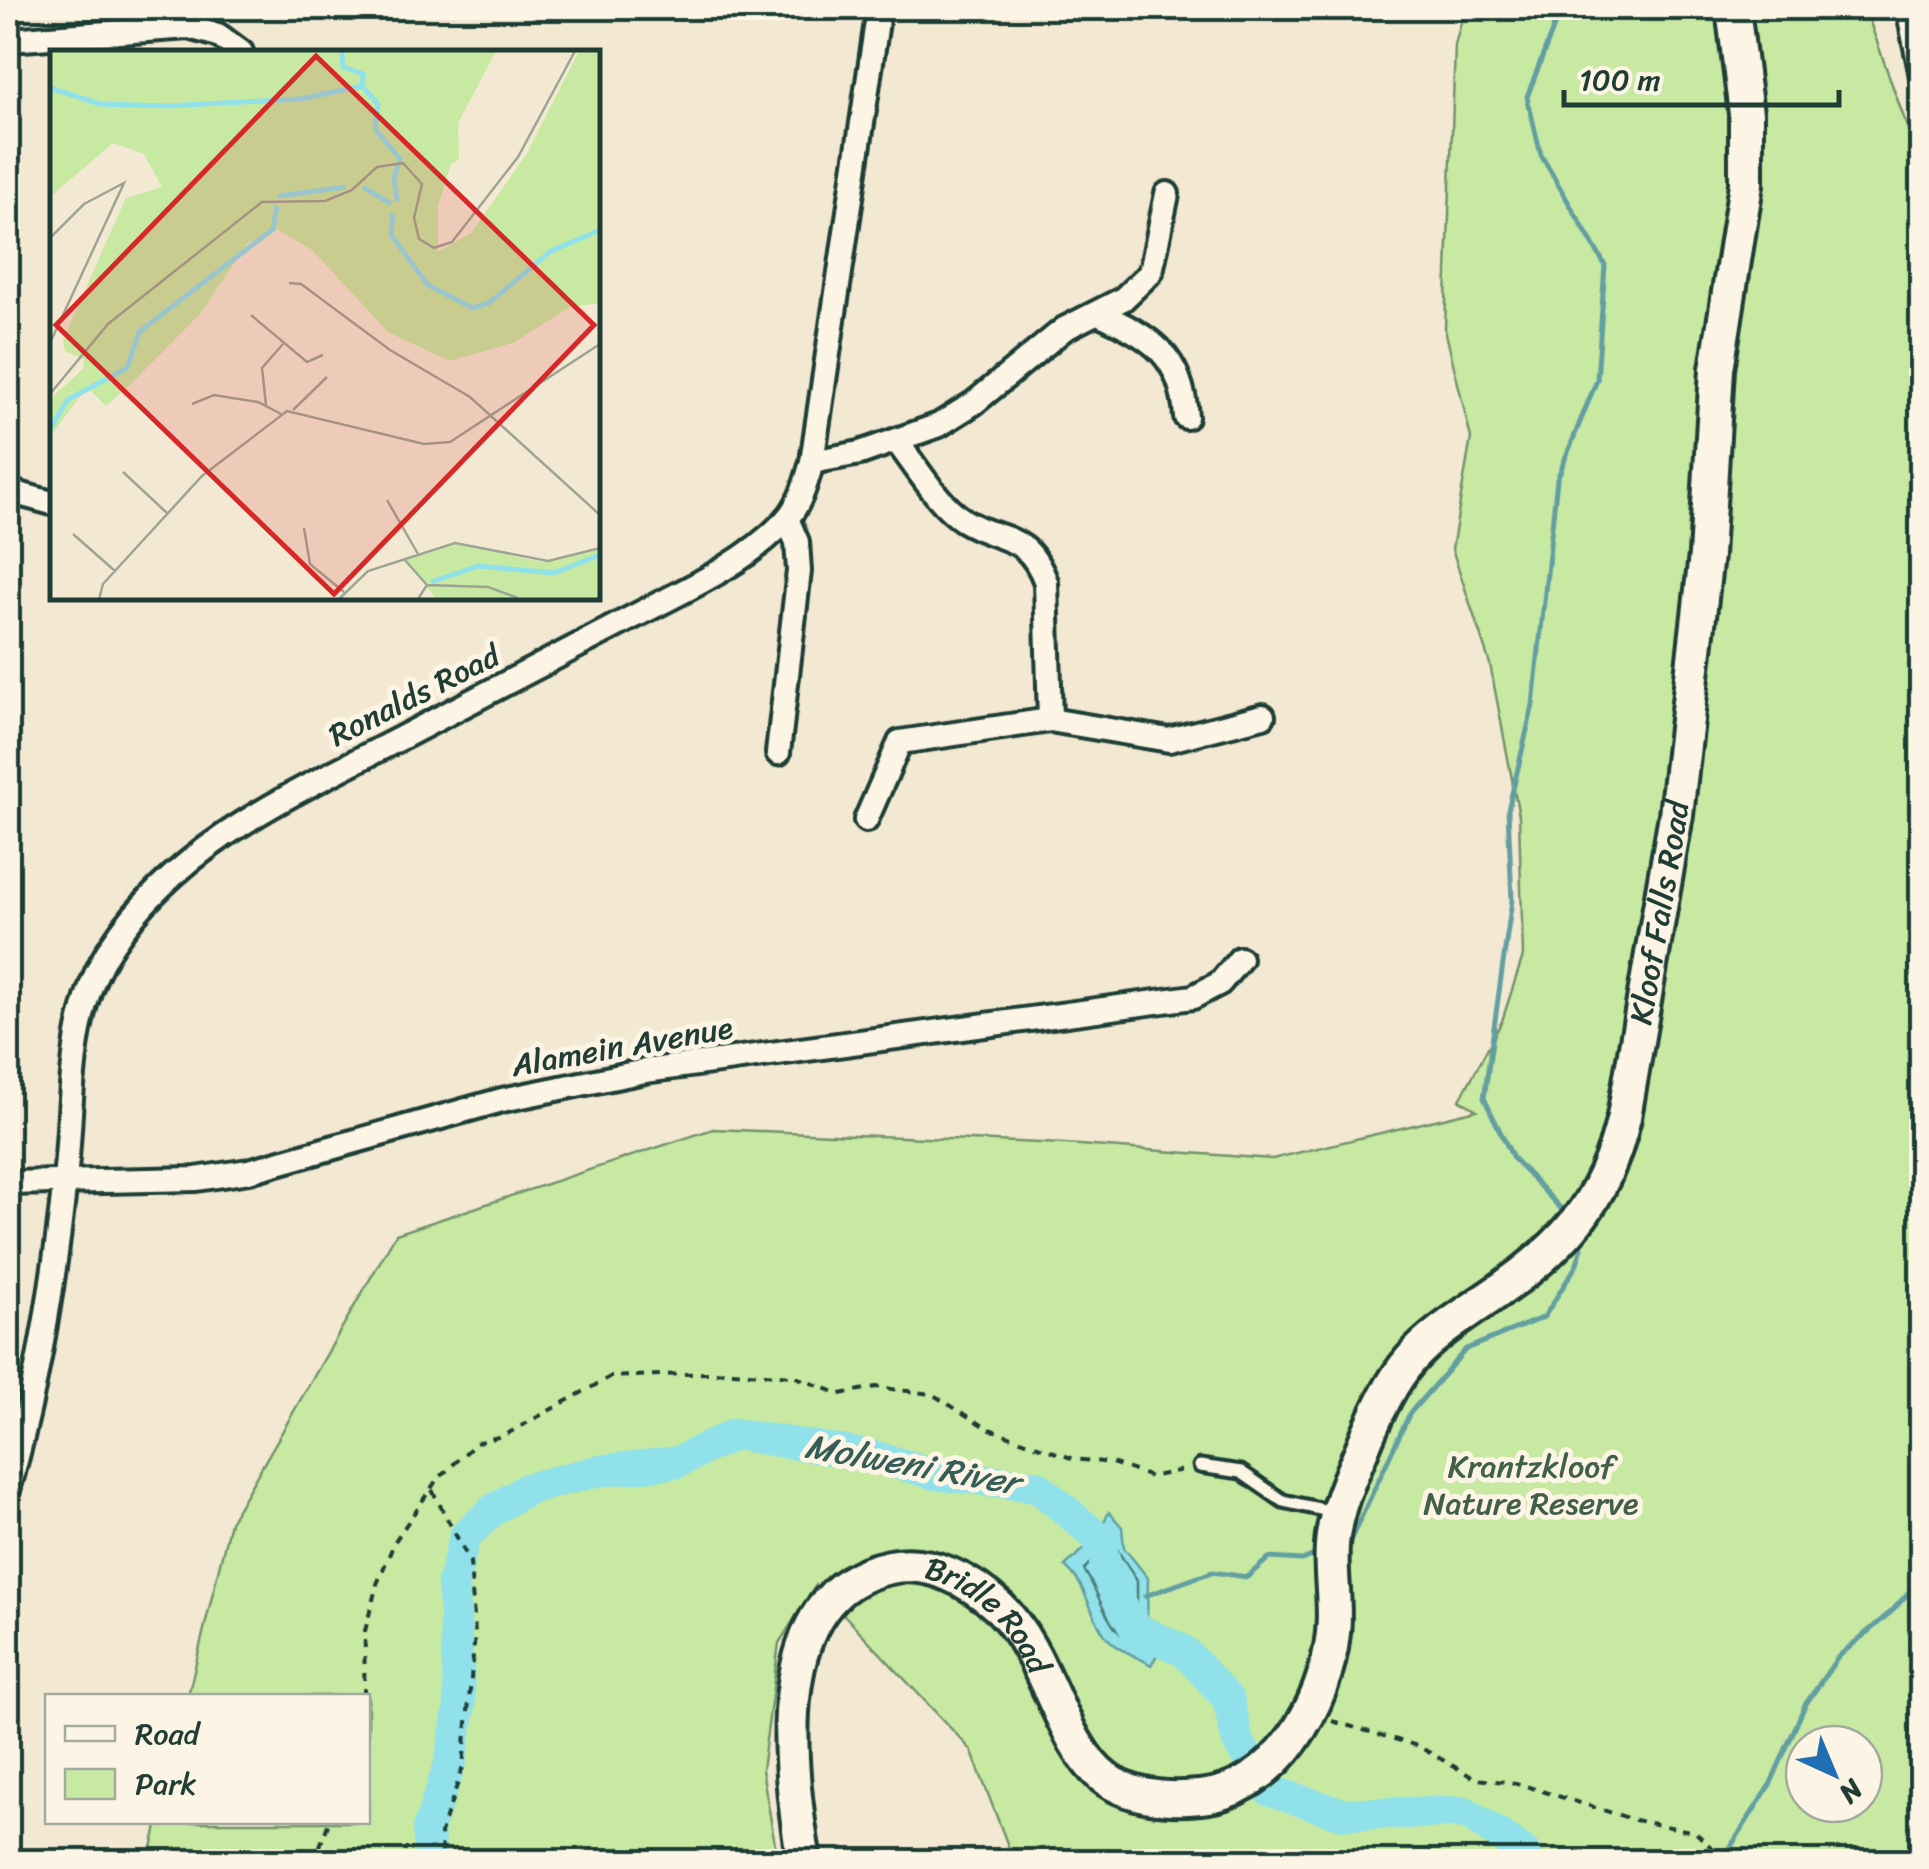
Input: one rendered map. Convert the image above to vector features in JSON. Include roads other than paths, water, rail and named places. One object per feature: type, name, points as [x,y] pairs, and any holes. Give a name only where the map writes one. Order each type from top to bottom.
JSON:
[{"type":"main road","name":"Kloof Falls Road","points":[[1315,1704],[1334,1632],[1334,1536],[1394,1380],[1434,1338],[1526,1272],[1563,1239],[1598,1193],[1615,1158],[1676,815],[1706,555],[1716,369],[1742,222],[1746,114],[1733,8]]},
{"type":"main road","name":"Bridle Road","points":[[804,1862],[792,1788],[792,1704],[809,1632],[829,1599],[842,1587],[874,1570],[898,1566],[945,1572],[976,1588],[1000,1608],[1030,1646],[1077,1740],[1105,1778],[1127,1791],[1172,1798],[1224,1794],[1256,1776],[1315,1704]]},
{"type":"street","name":"Ronalds Road","points":[[8,1490],[34,1390],[65,1181],[78,1026],[89,989],[111,946],[146,902],[198,851],[293,794],[684,590],[758,547],[787,519],[803,492],[812,462],[879,8]]},
{"type":"street","points":[[1908,8],[1922,76]]},
{"type":"street","points":[[8,40],[189,27],[218,35],[238,50]]},
{"type":"street","points":[[812,462],[897,442],[962,410],[1064,328],[1123,299],[1151,272],[1167,194]]},
{"type":"street","points":[[1098,313],[1164,352],[1178,368],[1186,416]]},
{"type":"street","points":[[897,442],[963,520],[1013,539],[1039,563],[1046,582],[1050,720]]},
{"type":"street","points":[[8,492],[50,502]]},
{"type":"street","points":[[778,753],[799,571],[798,542],[787,519]]},
{"type":"street","points":[[866,820],[899,742],[1050,720],[1169,740],[1264,716]]},
{"type":"street","name":"Alamein Avenue","points":[[8,1183],[196,1179],[250,1172],[502,1100],[645,1071],[1193,997],[1220,983],[1240,960]]},
{"type":"lane","points":[[1200,1466],[1241,1472],[1334,1536]]},
{"type":"water","points":[[1109,1512],[1122,1527],[1124,1548],[1148,1578],[1147,1622],[1157,1655],[1151,1665],[1105,1635],[1079,1582],[1065,1566],[1097,1537]]},
{"type":"waterway","points":[[1561,8],[1527,97],[1541,155],[1605,265],[1597,380],[1557,479],[1533,705],[1508,810],[1512,900],[1484,1098],[1513,1158],[1565,1213]]},
{"type":"waterway","points":[[1343,1544],[1350,1541],[1410,1413],[1466,1349],[1544,1317],[1576,1266],[1582,1248],[1580,1237]]},
{"type":"waterway","name":"Molweni River","points":[[431,1862],[428,1829],[451,1761],[460,1705],[453,1583],[465,1536],[493,1510],[527,1489],[598,1471],[678,1462],[734,1434],[872,1456],[935,1474],[1037,1486],[1097,1537],[1117,1597],[1135,1628],[1184,1651],[1228,1699],[1238,1742],[1270,1791],[1343,1814],[1465,1812],[1524,1852],[1526,1862]]},
{"type":"waterway","points":[[1145,1596],[1212,1572],[1247,1577],[1269,1558],[1302,1560],[1319,1553]]},
{"type":"waterway","points":[[1721,1862],[1771,1783],[1805,1705],[1838,1657],[1893,1610],[1922,1577]]},
{"type":"park label","name":"Krantzkloof Nature Reserve","points":[[1531,1484]]}]
